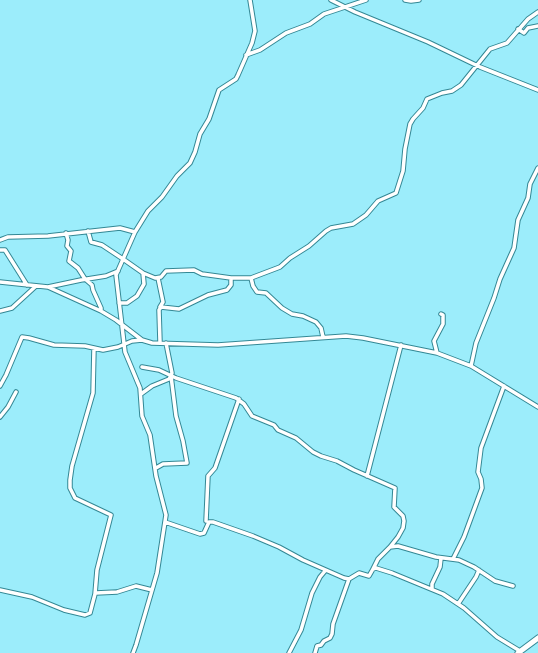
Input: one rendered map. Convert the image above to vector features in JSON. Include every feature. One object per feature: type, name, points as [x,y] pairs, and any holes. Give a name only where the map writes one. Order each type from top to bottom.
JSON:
[{"type":"main road","points":[[519,652],[538,638]]},
{"type":"street","points":[[133,653],[157,573],[166,515],[156,476],[150,435],[142,416],[141,394],[138,382],[127,359],[116,278],[123,259],[148,211],[162,197],[177,176],[190,163],[200,134],[209,119],[217,94],[223,86],[236,79],[238,75],[252,43],[255,31],[250,0]]},
{"type":"street","points":[[331,0],[355,12],[428,42],[478,66],[538,90]]},
{"type":"street","points":[[246,55],[260,50],[286,33],[310,24],[324,14],[366,0]]},
{"type":"street","points":[[405,0],[419,0]]},
{"type":"street","points":[[88,231],[91,242],[102,245],[143,273],[155,278],[158,278],[167,271],[194,270],[202,274],[231,278],[251,278],[280,267],[290,258],[309,246],[326,231],[335,227],[353,224],[366,215],[378,201],[396,193],[403,171],[408,131],[413,119],[423,108],[426,99],[452,91],[461,86],[490,49],[507,43],[528,19],[538,12]]},
{"type":"street","points":[[518,29],[524,33],[528,28],[538,26]]},
{"type":"street","points":[[471,366],[476,343],[500,279],[514,248],[518,220],[528,198],[530,184],[538,168]]},
{"type":"street","points":[[0,240],[8,237],[66,234],[120,228],[136,232]]},
{"type":"street","points":[[66,234],[70,251],[69,261],[78,268],[85,279],[92,285],[93,292],[101,311]]},
{"type":"street","points":[[0,250],[5,250],[27,285]]},
{"type":"street","points":[[0,282],[48,287],[106,276],[118,271]]},
{"type":"street","points":[[119,303],[127,303],[137,296],[144,284],[143,273]]},
{"type":"street","points":[[158,278],[162,302],[160,309],[160,342]]},
{"type":"street","points":[[160,309],[162,307],[179,309],[208,295],[227,290],[231,285],[231,278]]},
{"type":"street","points":[[251,278],[253,286],[257,292],[266,293],[282,308],[292,314],[306,317],[316,322],[321,328],[323,337]]},
{"type":"street","points":[[0,312],[12,308],[36,286]]},
{"type":"street","points":[[48,287],[101,311],[142,340]]},
{"type":"street","points":[[437,352],[434,341],[443,324],[443,315],[441,314]]},
{"type":"street","points":[[1,384],[22,337],[54,345],[103,350],[118,347],[132,340],[142,340],[152,343],[160,342],[218,345],[354,336],[437,352],[471,366],[538,407]]},
{"type":"street","points":[[156,468],[163,464],[187,463],[176,416],[166,343]]},
{"type":"street","points":[[367,476],[401,345]]},
{"type":"street","points":[[0,590],[32,597],[64,610],[85,615],[90,613],[95,594],[97,570],[111,515],[75,498],[70,488],[70,480],[72,466],[93,393],[94,348]]},
{"type":"street","points":[[142,367],[159,370],[171,376],[239,400],[244,404],[252,416],[274,425],[278,430],[296,438],[313,452],[338,461],[345,466],[395,488],[396,490],[393,504],[394,508],[403,516],[404,525],[398,537],[378,560],[369,576],[357,573],[349,579],[333,624],[332,634],[330,638],[324,641],[321,645],[317,646],[315,653]]},
{"type":"street","points":[[141,394],[152,386],[169,379],[171,376]]},
{"type":"street","points":[[453,559],[464,537],[482,488],[481,479],[478,472],[481,448],[504,386]]},
{"type":"street","points":[[0,417],[8,407],[16,392]]},
{"type":"street","points":[[206,521],[208,476],[215,468],[239,400]]},
{"type":"street","points":[[165,522],[200,534],[204,533],[209,522],[213,522],[279,546],[325,571],[349,579]]},
{"type":"street","points":[[390,547],[405,547],[441,558],[453,559],[466,563],[495,581],[513,586]]},
{"type":"street","points":[[432,589],[432,584],[440,568],[441,558]]},
{"type":"street","points":[[373,570],[376,568],[444,594],[497,637],[519,652]]},
{"type":"street","points":[[458,604],[479,570]]},
{"type":"street","points":[[289,653],[303,624],[312,593],[320,577],[325,571]]},
{"type":"street","points":[[95,594],[117,592],[136,586],[152,590]]}]
